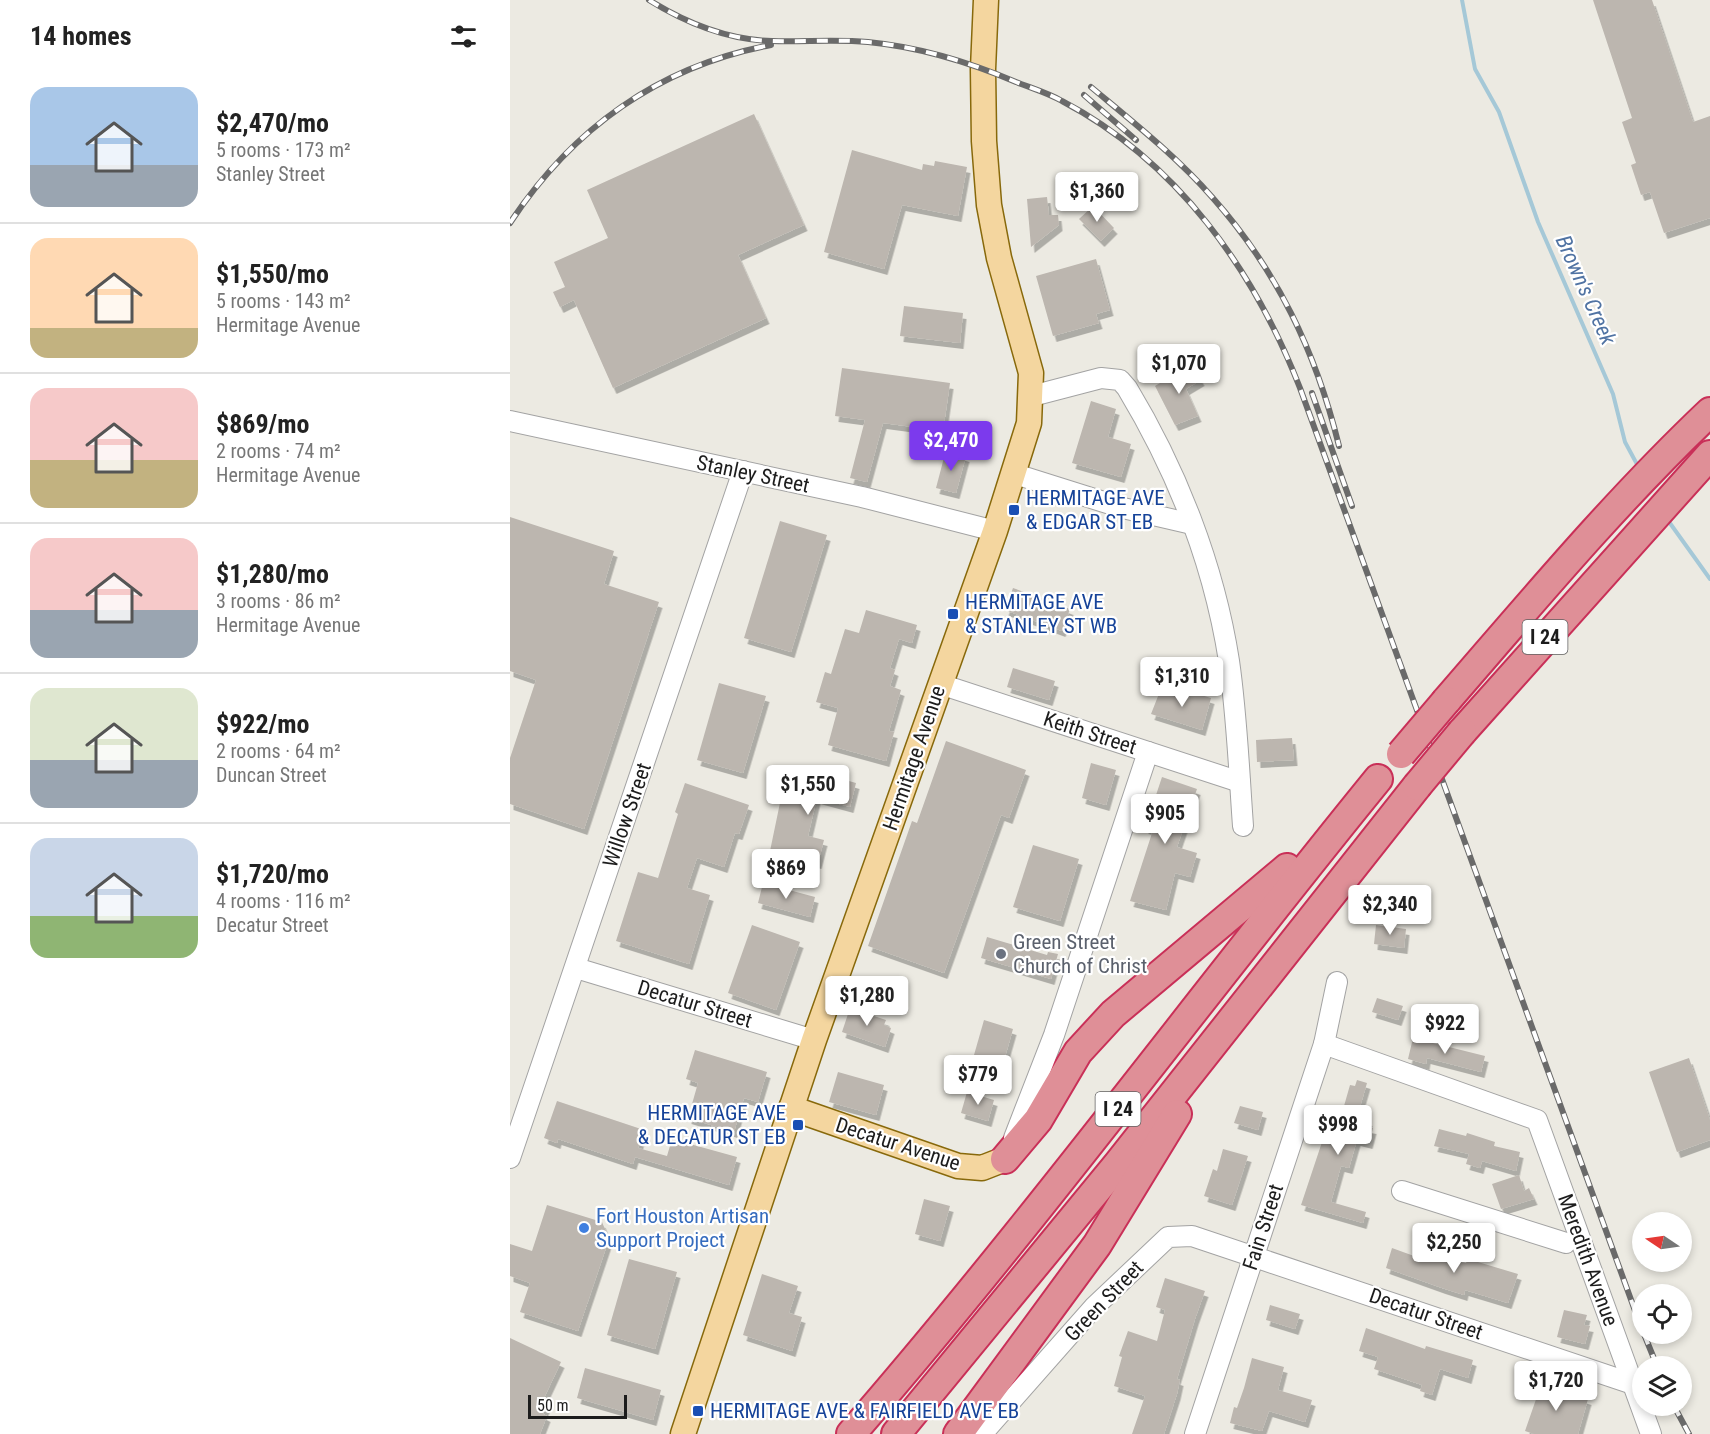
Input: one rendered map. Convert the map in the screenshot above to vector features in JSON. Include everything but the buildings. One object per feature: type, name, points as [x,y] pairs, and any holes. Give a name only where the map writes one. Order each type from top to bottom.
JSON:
[{"type":"highway","name":"I 24","points":[[851,1434],[948,1322],[1026,1226],[1264,919],[1378,779],[1605,522],[1678,442],[1710,412]]},
{"type":"highway","name":"I 24","points":[[896,1434],[1030,1273],[1417,786],[1462,732],[1702,463]]},
{"type":"highway","points":[[1005,1159],[1038,1120],[1078,1053],[1113,1014],[1273,881],[1378,779]]},
{"type":"highway","points":[[958,1434],[1097,1245],[1247,998]]},
{"type":"main road","name":"Hermitage Avenue","points":[[683,1434],[814,1040],[1015,474],[1029,423],[1032,396],[1031,373],[999,258],[989,205],[984,141],[983,69],[986,0]]},
{"type":"main road","name":"Decatur Avenue","points":[[791,1108],[958,1166],[982,1168],[1005,1159]]},
{"type":"street","points":[[1032,396],[1101,378],[1120,380],[1128,388],[1167,459],[1192,524],[1220,616],[1229,661],[1243,826]]},
{"type":"street","name":"Stanley Street","points":[[510,421],[862,497],[995,531]]},
{"type":"street","name":"Willow Street","points":[[510,1158],[743,471]]},
{"type":"street","points":[[1015,474],[1123,508],[1192,524]]},
{"type":"street","name":"Keith Street","points":[[940,684],[1240,782]]},
{"type":"street","points":[[1005,1159],[1054,1035],[1148,752]]},
{"type":"street","name":"Decatur Street","points":[[576,968],[814,1040]]},
{"type":"street","name":"Fain Street","points":[[1195,1434],[1324,1044],[1337,982]]},
{"type":"street","name":"Meredith Avenue","points":[[1324,1044],[1537,1120],[1632,1381]]},
{"type":"street","points":[[1402,1191],[1566,1243]]},
{"type":"street","name":"Green Street","points":[[982,1434],[1094,1307],[1168,1237],[1192,1236],[1254,1256]]},
{"type":"street","name":"Decatur Street","points":[[1254,1256],[1632,1384]]},
{"type":"street","name":"Meredith Avenue","points":[[1645,1416],[1651,1434]]},
{"type":"waterway","name":"Brown's Creek","points":[[1462,0],[1475,69],[1499,112],[1538,222],[1613,394],[1625,442],[1639,468]]},
{"type":"waterway","name":"Brown's Creek","points":[[1667,519],[1710,579]]},
{"type":"railway","points":[[649,0],[693,23],[724,34],[772,41],[856,41],[887,44],[962,62],[1045,93],[1103,126],[1141,155],[1176,187],[1207,223],[1235,261],[1260,302],[1300,388],[1632,1302]]},
{"type":"railway","points":[[510,223],[534,189],[561,158],[590,131],[622,107],[692,68],[730,55],[771,45]]},
{"type":"railway","points":[[1091,87],[1184,167],[1212,197],[1256,253],[1275,283],[1306,345],[1330,411],[1339,446]]},
{"type":"railway","points":[[1084,95],[1136,140]]},
{"type":"railway","points":[[1312,393],[1352,506]]},
{"type":"railway","points":[[1648,1344],[1653,1356]]},
{"type":"railway","points":[[1679,1416],[1689,1434]]},
{"type":"place","name":"HERMITAGE AVE & EDGAR ST EB","points":[[1014,510]]},
{"type":"place","name":"HERMITAGE AVE & STANLEY ST WB","points":[[953,614]]},
{"type":"place","name":"Green Street Church of Christ","points":[[1001,954]]},
{"type":"place","name":"HERMITAGE AVE & DECATUR ST EB","points":[[798,1125]]},
{"type":"place","name":"Fort Houston Artisan Support Project","points":[[584,1228]]},
{"type":"place","name":"HERMITAGE AVE & FAIRFIELD AVE EB","points":[[698,1411]]}]
